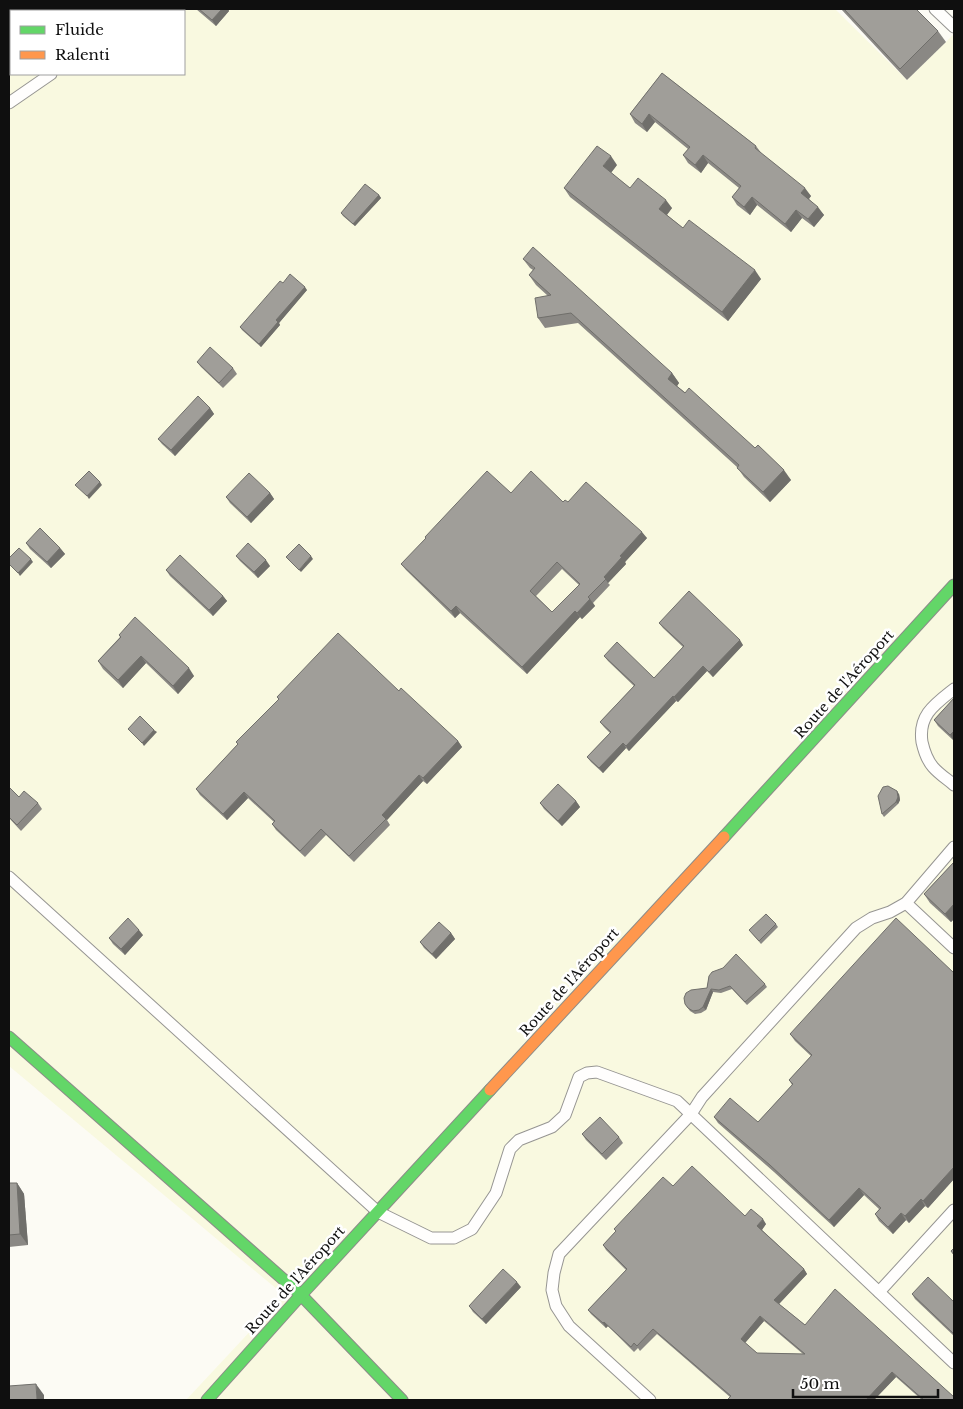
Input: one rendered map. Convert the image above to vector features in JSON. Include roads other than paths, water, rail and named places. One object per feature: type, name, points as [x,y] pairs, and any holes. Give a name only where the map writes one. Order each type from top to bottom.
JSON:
[{"type":"street","name":"Route de l'Aéroport","points":[[207,1400],[300,1295],[954,585]]},
{"type":"street","points":[[9,1037],[300,1295],[402,1400]]},
{"type":"lane","points":[[935,9],[954,27]]},
{"type":"lane","points":[[9,103],[50,75]]},
{"type":"lane","points":[[954,689],[934,705],[923,720],[921,734],[924,752],[932,767],[954,785]]},
{"type":"lane","points":[[650,1400],[569,1326],[556,1306],[552,1290],[559,1254],[691,1114],[702,1097],[856,928],[872,918],[890,912],[906,903],[954,847]]},
{"type":"lane","points":[[9,878],[378,1212],[431,1238],[454,1238],[472,1229],[496,1193],[510,1149],[518,1140],[552,1127],[565,1115],[579,1077],[587,1073],[597,1072],[677,1101],[954,1363]]},
{"type":"lane","points":[[906,903],[954,948]]},
{"type":"lane","points":[[880,1292],[954,1210]]}]
